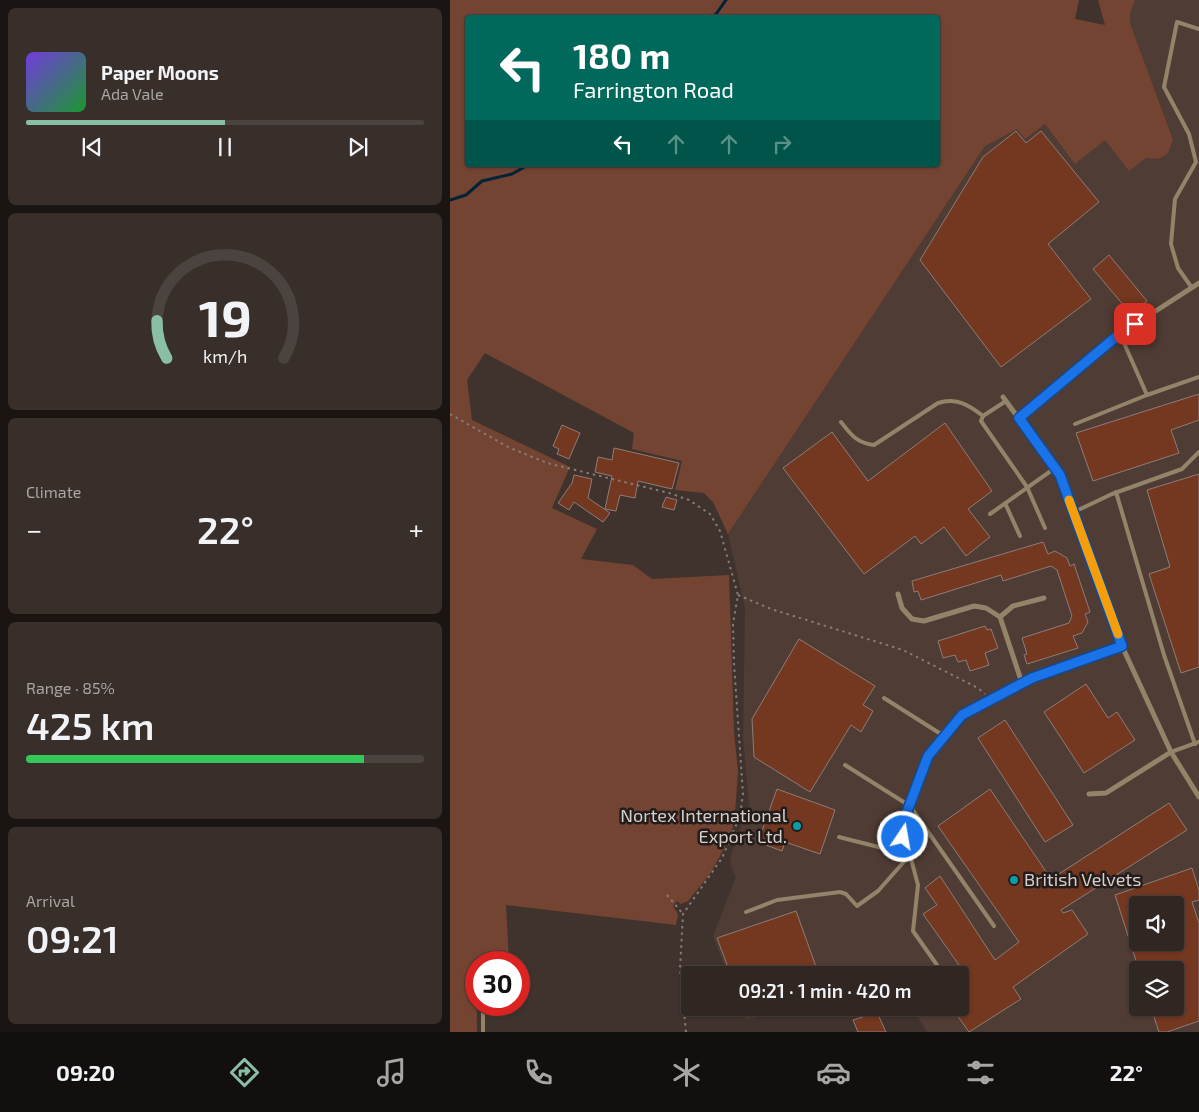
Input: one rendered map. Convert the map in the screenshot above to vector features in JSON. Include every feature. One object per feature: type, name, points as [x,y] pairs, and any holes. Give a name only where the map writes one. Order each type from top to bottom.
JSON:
[{"type":"street","points":[[1019,418],[1120,334],[1199,283]]},
{"type":"street","points":[[1004,399],[1060,475],[1122,646],[1171,752],[1199,797]]},
{"type":"street","points":[[898,594],[902,608],[912,619],[924,621],[974,606],[986,608],[1000,617],[1022,683]]},
{"type":"street","points":[[1000,617],[1013,606],[1044,598]]},
{"type":"street","points":[[910,855],[903,837],[910,806],[928,756],[962,715],[1022,683],[1122,646]]},
{"type":"street","points":[[1090,794],[1106,793],[1171,752]]},
{"type":"lane","points":[[1192,288],[1178,268],[1171,244],[1174,199],[1196,162],[1189,134],[1164,88],[1177,22],[1199,29]]},
{"type":"lane","points":[[1120,334],[1147,395]]},
{"type":"lane","points":[[1076,424],[1147,395],[1199,377]]},
{"type":"lane","points":[[982,416],[1004,399]]},
{"type":"lane","points":[[841,422],[854,438],[874,445],[938,403],[946,400],[963,403],[982,416]]},
{"type":"lane","points":[[982,416],[982,425],[1027,487],[1045,528]]},
{"type":"lane","points":[[1074,512],[1116,492],[1182,469],[1199,452]]},
{"type":"lane","points":[[990,514],[1055,468]]},
{"type":"lane","points":[[1116,492],[1164,655],[1197,743],[1171,752]]},
{"type":"lane","points":[[1005,503],[1020,536]]},
{"type":"lane","points":[[884,698],[944,736]]},
{"type":"lane","points":[[845,765],[910,806],[994,926]]},
{"type":"lane","points":[[839,837],[910,855]]},
{"type":"lane","points":[[746,912],[777,900],[840,892],[846,894],[857,906],[885,884],[910,855]]},
{"type":"lane","points":[[910,855],[918,885],[913,931],[937,965]]},
{"type":"lane","points":[[483,1016],[483,1032]]},
{"type":"path","points":[[450,414],[508,447],[547,463],[669,493],[700,506],[710,514],[720,531],[738,594],[733,624],[735,697],[743,794],[740,816],[722,858],[683,914],[680,969],[686,1032]]},
{"type":"path","points":[[738,594],[771,608],[903,650],[978,688],[990,700]]},
{"type":"path","points":[[667,895],[683,914]]},
{"type":"shaded area","points":[[450,0],[1079,0],[1075,19],[1105,25],[1098,0],[1135,0],[1130,14],[1130,23],[1173,139],[1168,153],[1159,159],[1146,158],[1129,171],[1105,140],[1075,164],[1045,124],[1025,139],[1017,129],[985,146],[728,534],[713,502],[704,493],[675,490],[682,461],[632,449],[634,433],[485,353],[467,380],[472,420],[570,467],[552,508],[597,529],[581,559],[633,565],[652,579],[729,575],[734,732],[738,771],[735,814],[731,836],[710,874],[688,901],[681,904],[677,901],[673,906],[678,914],[676,925],[506,905],[508,951],[465,951],[465,1016],[477,1016],[477,1032],[450,1032]]},
{"type":"shaded area","points":[[1135,0],[1199,0],[1199,1032],[927,1032],[917,1016],[969,1016],[969,966],[725,966],[713,936],[736,877],[730,864],[731,855],[749,804],[743,738],[745,608],[728,534],[1021,92],[1105,140],[1146,158],[1159,159],[1173,138],[1130,23],[1130,14]]},
{"type":"shaded area","points":[[744,1016],[760,1016],[746,1020]]},
{"type":"building","points":[[1016,131],[1026,143],[1041,131],[1099,202],[1048,244],[1091,299],[1001,367],[920,260],[983,157]]},
{"type":"building","points":[[1109,255],[1147,301],[1131,314],[1093,269]]},
{"type":"building","points":[[1199,394],[1199,420],[1171,430],[1179,453],[1093,481],[1076,433]]},
{"type":"building","points":[[945,423],[992,491],[968,509],[990,537],[966,556],[944,527],[921,544],[915,536],[864,574],[783,468],[832,432],[868,481]]},
{"type":"building","points":[[562,425],[580,433],[569,459],[557,454],[559,449],[553,446]]},
{"type":"building","points":[[614,448],[679,463],[672,489],[638,481],[635,498],[620,495],[616,511],[605,509],[612,476],[595,472],[598,457],[612,460]]},
{"type":"building","points":[[1199,474],[1199,667],[1181,673],[1149,574],[1170,567],[1147,490]]},
{"type":"building","points":[[574,475],[592,479],[588,498],[610,513],[603,522],[574,502],[569,510],[558,503],[572,483]]},
{"type":"building","points":[[666,497],[677,500],[674,510],[662,507]]},
{"type":"building","points":[[1043,542],[1048,554],[1055,551],[1067,558],[1070,566],[1074,564],[1090,612],[1085,614],[1088,622],[1082,633],[1073,636],[1078,648],[1027,664],[1024,655],[1027,654],[1022,638],[1069,623],[1072,616],[1057,570],[1051,566],[1003,581],[1001,575],[921,600],[918,591],[914,592],[912,581]]},
{"type":"building","points":[[985,626],[987,630],[991,629],[998,648],[985,653],[989,665],[970,671],[966,660],[958,662],[955,655],[943,658],[938,641]]},
{"type":"building","points":[[799,639],[875,686],[863,705],[873,711],[861,732],[851,725],[810,792],[754,757],[752,719]]},
{"type":"building","points":[[1086,684],[1108,718],[1117,712],[1135,740],[1084,773],[1044,712]]},
{"type":"building","points":[[1005,720],[1073,825],[1045,842],[978,738]]},
{"type":"building","name":"Nortex International Export Ltd.","points":[[777,789],[835,810],[820,854],[785,842],[782,851],[758,842]]},
{"type":"building","points":[[990,789],[1051,879],[1169,803],[1187,830],[1061,910],[1063,913],[1072,910],[1088,934],[1013,987],[1021,999],[969,1032],[958,1016],[969,1016],[969,966],[958,966],[959,965],[923,914],[937,905],[925,888],[940,876],[995,960],[1019,942],[938,826]]},
{"type":"building","points":[[1192,868],[1199,890],[1199,900],[1192,902],[1199,923],[1199,1021],[1167,1032],[1159,1032],[1154,1016],[1184,1016],[1184,961],[1136,961],[1133,951],[1184,951],[1184,896],[1129,896],[1129,939],[1115,895]]},
{"type":"building","points":[[796,911],[816,966],[728,966],[717,938]]},
{"type":"building","points":[[879,1016],[886,1032],[858,1032],[853,1020]]},
{"type":"waterway","points":[[714,15],[726,0]]},
{"type":"waterway","points":[[450,200],[466,195],[482,181],[512,174],[524,167]]},
{"type":"slow traffic","points":[[1069,500],[1118,634]]},
{"type":"place","name":"Nortex International Export Ltd.","points":[[797,826]]},
{"type":"place","name":"British Velvets","points":[[1014,880]]},
{"type":"route","points":[[903,837],[908,809],[928,756],[962,715],[1032,678],[1122,646],[1060,475],[1019,418],[1117,336],[1135,324]]}]
